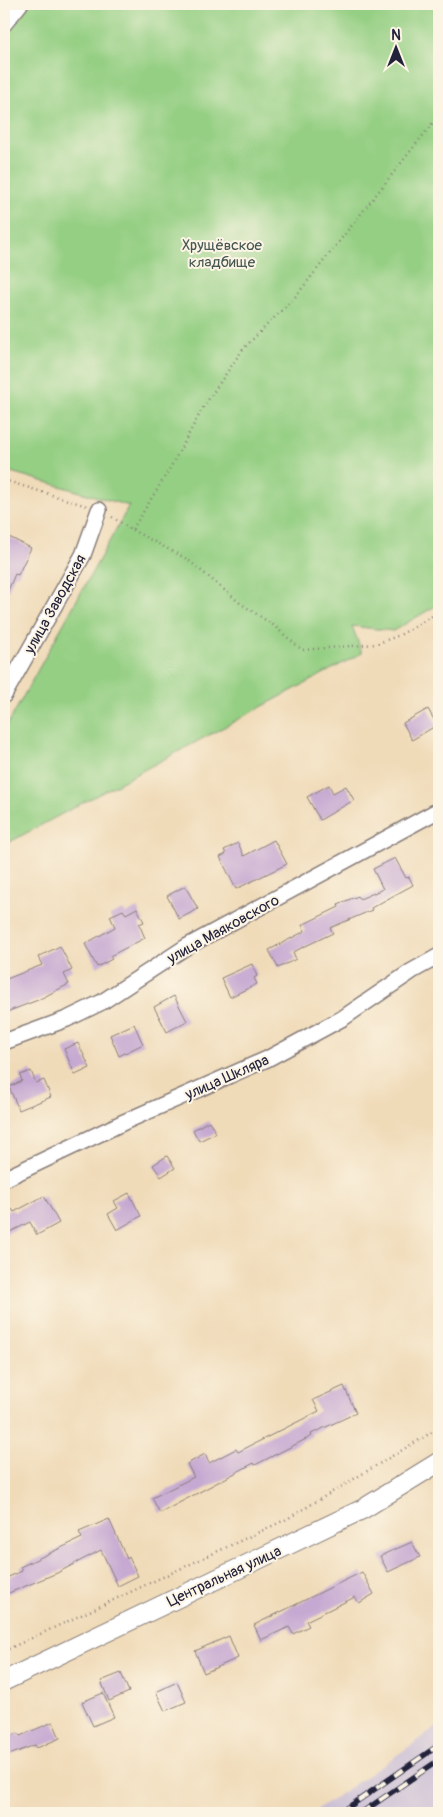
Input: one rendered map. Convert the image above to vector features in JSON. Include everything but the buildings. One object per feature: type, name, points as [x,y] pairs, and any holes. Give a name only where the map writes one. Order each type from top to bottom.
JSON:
[{"type":"main road","name":"Центральная улица","points":[[4,1681],[362,1509],[439,1462]]},
{"type":"street","points":[[4,24],[20,4]]},
{"type":"street","name":"улица Заводская","points":[[4,695],[83,555],[99,510]]},
{"type":"street","name":"улица Маяковского","points":[[4,1042],[67,1019],[102,1002],[186,947],[439,810]]},
{"type":"street","name":"улица Шкляра","points":[[4,1178],[124,1122],[267,1059],[343,1018],[412,971],[439,956]]},
{"type":"path","points":[[132,530],[169,470],[204,406],[243,349],[296,296],[439,116]]},
{"type":"path","points":[[4,480],[99,510],[132,530],[187,558],[240,603],[273,625],[302,650],[376,644],[400,635],[439,612]]},
{"type":"path","points":[[4,1651],[287,1519],[439,1428]]},
{"type":"shaded area","points":[[439,1726],[439,1813],[313,1813]]},
{"type":"green space","name":"Хрущёвское кладбище","points":[[30,4],[439,4],[439,604],[393,631],[352,626],[362,653],[4,845],[4,731],[129,506],[4,470],[4,38]]},
{"type":"railway","points":[[340,1813],[439,1745]]},
{"type":"railway","points":[[361,1813],[439,1760]]}]
